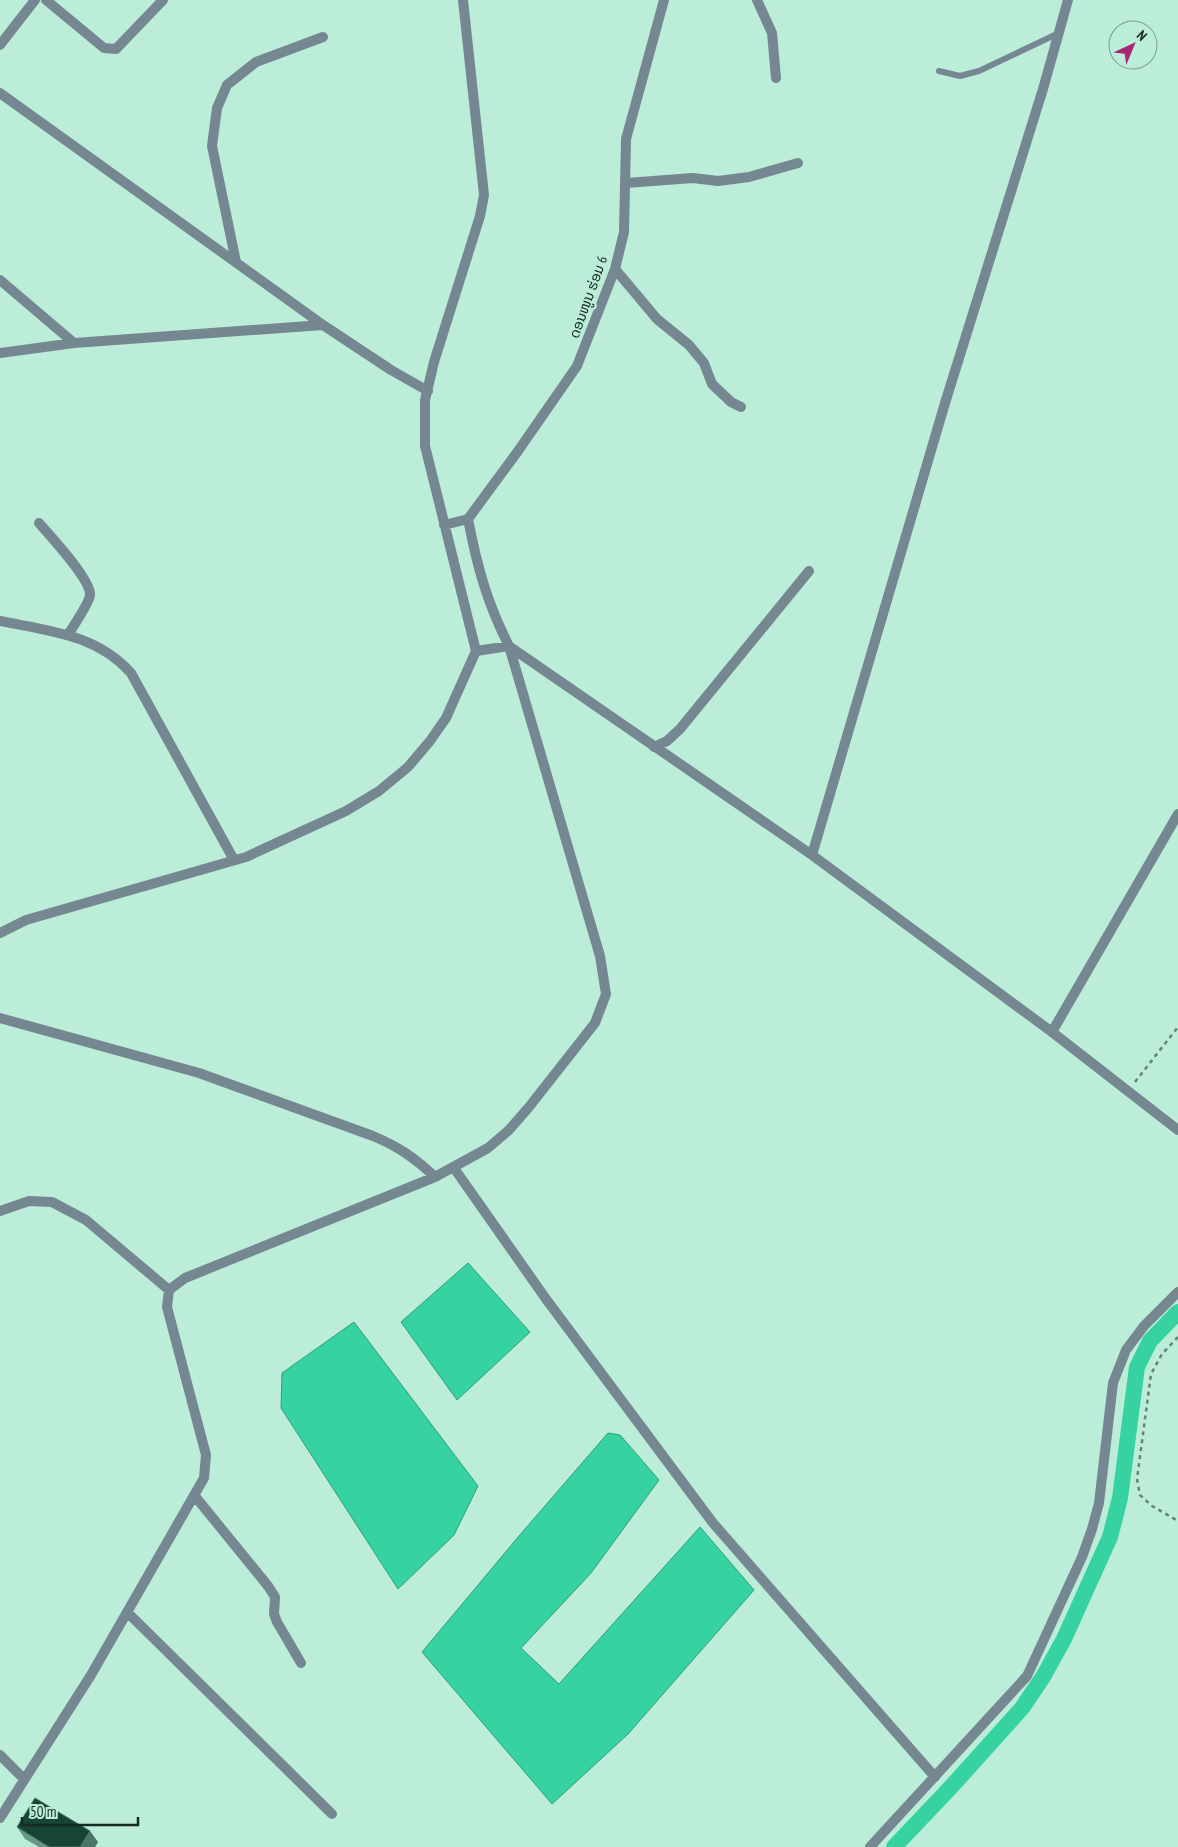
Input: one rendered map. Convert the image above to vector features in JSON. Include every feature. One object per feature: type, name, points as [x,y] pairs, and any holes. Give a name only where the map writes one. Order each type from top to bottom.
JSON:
[{"type":"street","points":[[0,45],[35,0]]},
{"type":"street","points":[[46,0],[97,43],[110,50],[116,49],[163,0]]},
{"type":"street","points":[[0,933],[26,920],[246,857],[346,811],[379,791],[408,767],[446,718],[476,651],[425,446],[425,400],[434,362],[480,216],[484,194],[463,0]]},
{"type":"street","name":"ດອນໜູນ ຮ່ອມ 6","points":[[468,519],[577,366],[615,269],[624,232],[626,139],[664,0]]},
{"type":"street","points":[[757,0],[772,33],[776,78]]},
{"type":"street","points":[[812,855],[945,403],[1040,99],[1068,0]]},
{"type":"street","points":[[236,262],[212,146],[217,108],[227,85],[256,62],[323,37]]},
{"type":"street","points":[[0,93],[323,325],[391,370],[428,391]]},
{"type":"street","points":[[626,183],[693,178],[718,181],[750,177],[798,163]]},
{"type":"street","points":[[615,269],[657,320],[689,345],[704,363],[712,384],[730,402],[741,407]]},
{"type":"street","points":[[0,280],[74,343]]},
{"type":"street","points":[[0,353],[74,343],[323,325]]},
{"type":"street","points":[[0,1818],[91,1675],[204,1478],[206,1455],[168,1307],[169,1290],[185,1278],[435,1178],[488,1148],[509,1130],[529,1107],[595,1023],[606,994],[600,956],[509,646],[494,616],[476,562],[468,519],[444,524]]},
{"type":"street","points":[[39,522],[72,562],[89,588],[90,595],[68,635]]},
{"type":"street","points":[[654,747],[667,740],[680,729],[809,571]]},
{"type":"street","points":[[0,621],[76,637],[104,649],[119,659],[131,673],[234,860]]},
{"type":"street","points":[[476,651],[509,646],[812,855],[1052,1032],[1178,1130]]},
{"type":"street","points":[[1052,1032],[1178,814]]},
{"type":"street","points":[[0,1018],[199,1073],[373,1136],[396,1146],[416,1159],[435,1178]]},
{"type":"street","points":[[454,1168],[546,1299],[713,1523],[935,1777]]},
{"type":"street","points":[[0,1211],[29,1201],[52,1202],[86,1220],[169,1290]]},
{"type":"street","points":[[870,1847],[1027,1676],[1082,1557],[1092,1529],[1099,1503],[1113,1383],[1126,1350],[1144,1326],[1178,1292]]},
{"type":"street","points":[[194,1495],[268,1586],[275,1597],[274,1614],[277,1622],[301,1662]]},
{"type":"street","points":[[127,1612],[332,1814]]},
{"type":"street","points":[[0,1755],[24,1779]]},
{"type":"lane","points":[[939,71],[960,76],[979,72],[1059,32]]},
{"type":"path","points":[[1128,1091],[1178,1027]]},
{"type":"path","points":[[1178,1337],[1162,1354],[1151,1374],[1137,1479],[1140,1495],[1152,1506],[1178,1521]]},
{"type":"shaded area","points":[[468,1263],[530,1332],[457,1400],[401,1322]]},
{"type":"shaded area","points":[[354,1322],[478,1486],[454,1535],[398,1589],[281,1408],[282,1373]]},
{"type":"shaded area","points":[[608,1433],[620,1435],[659,1480],[591,1573],[521,1648],[559,1684],[700,1527],[754,1590],[628,1734],[552,1804],[422,1652]]},
{"type":"building","points":[[35,1798],[90,1831],[80,1847],[49,1847],[17,1827]]},
{"type":"waterway","points":[[894,1847],[1022,1708],[1043,1677],[1064,1639],[1110,1537],[1120,1498],[1137,1367],[1150,1341],[1178,1312]]}]
